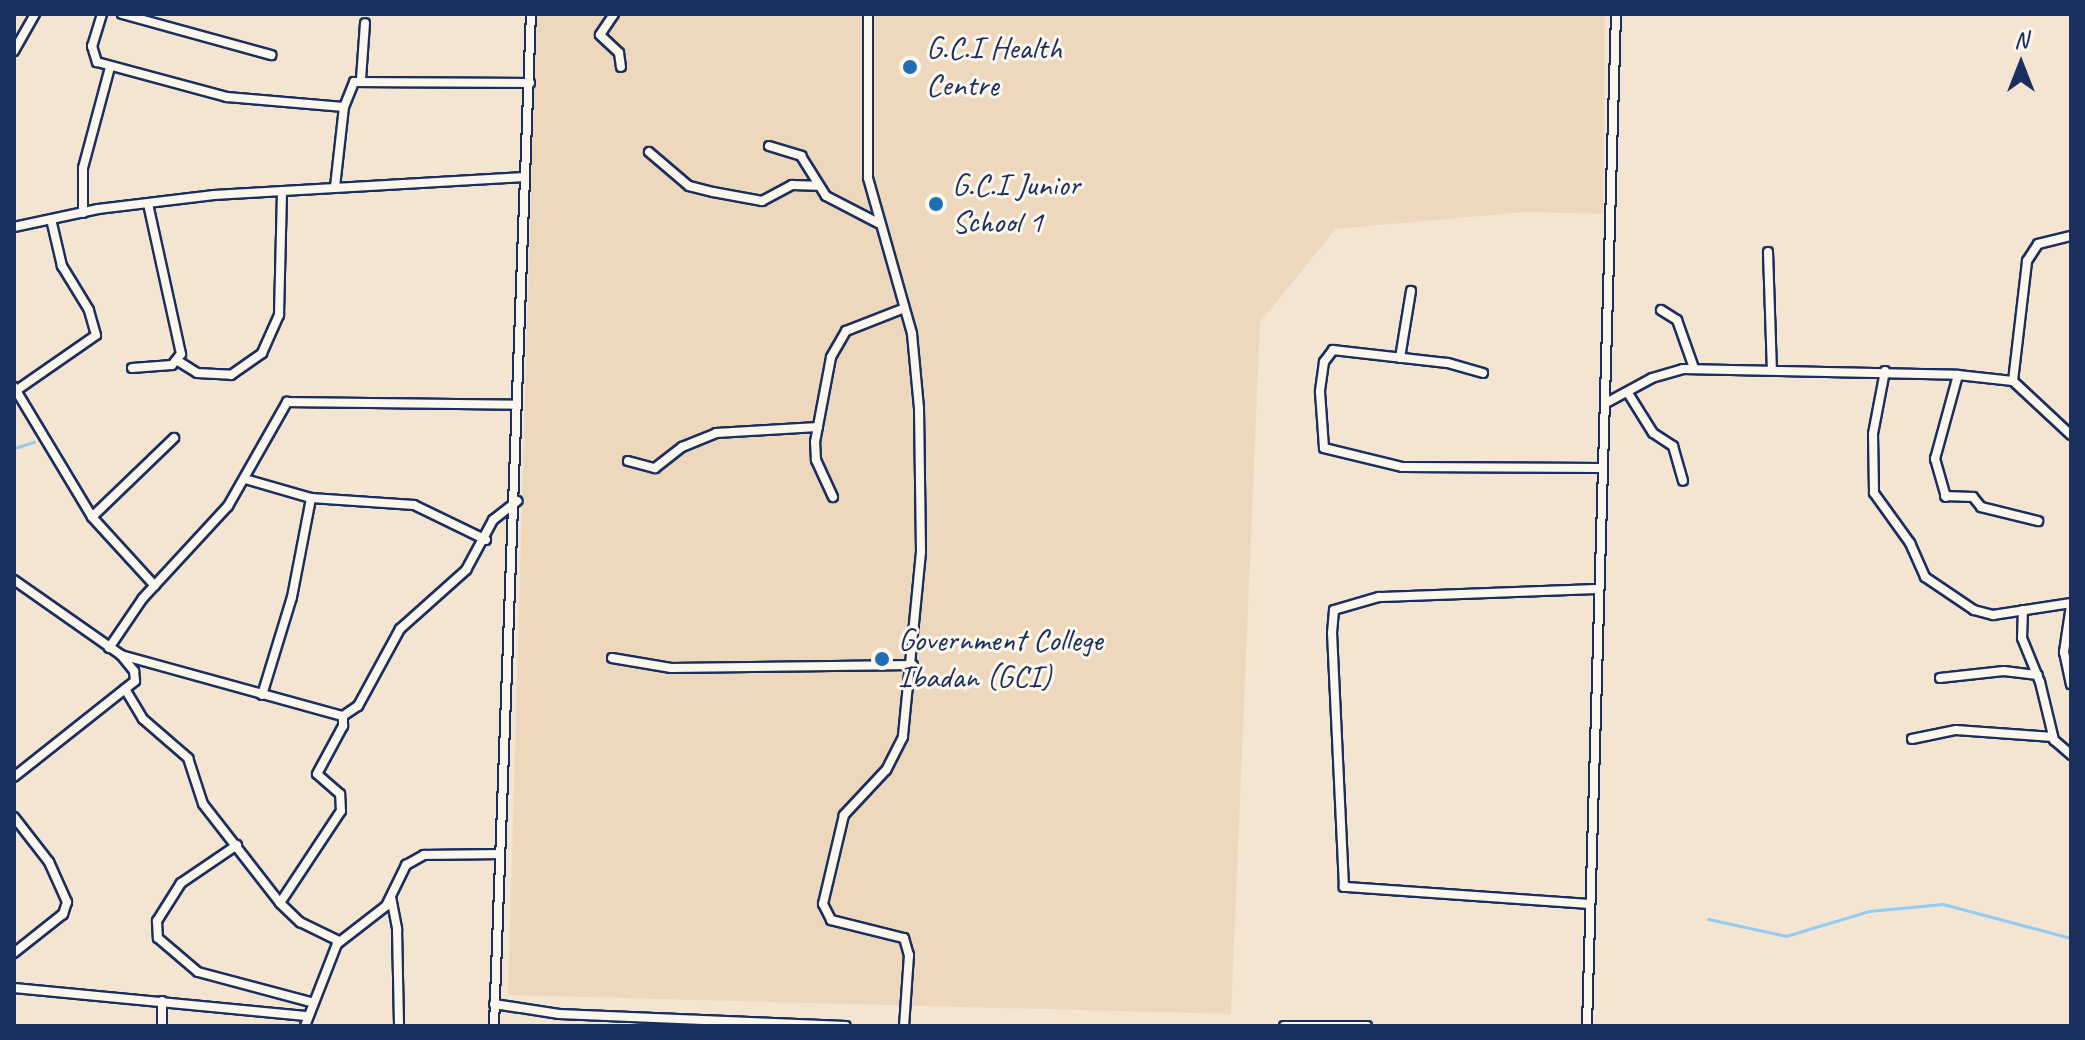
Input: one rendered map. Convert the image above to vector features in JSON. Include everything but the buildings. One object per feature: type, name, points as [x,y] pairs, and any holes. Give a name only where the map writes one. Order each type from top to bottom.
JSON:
[{"type":"street","points":[[14,51],[35,14]]},
{"type":"street","points":[[102,14],[93,56],[110,67],[227,97],[344,107]]},
{"type":"street","points":[[122,14],[271,55]]},
{"type":"street","points":[[494,1026],[499,854],[517,501],[517,405],[531,14]]},
{"type":"street","points":[[614,14],[600,35],[619,53],[621,67]]},
{"type":"street","points":[[868,14],[868,178],[902,309],[912,334],[919,408],[921,552],[913,665],[903,737],[886,770],[844,815],[823,904],[831,920],[904,938],[909,955],[904,1026]]},
{"type":"street","points":[[1587,1026],[1616,14]]},
{"type":"street","points":[[361,79],[365,23]]},
{"type":"street","points":[[83,213],[83,168],[110,67]]},
{"type":"street","points":[[335,187],[344,107],[349,87],[361,79],[530,83]]},
{"type":"street","points":[[769,146],[801,156],[817,186]]},
{"type":"street","points":[[649,152],[689,186],[762,201],[792,185],[817,186],[878,223]]},
{"type":"street","points":[[14,227],[148,204],[335,187],[524,177]]},
{"type":"street","points":[[132,368],[178,361],[197,373],[231,375],[262,353],[279,315],[282,191]]},
{"type":"street","points":[[148,204],[180,333],[178,361]]},
{"type":"street","points":[[51,219],[62,266],[89,310],[96,335],[15,388],[92,517],[155,586]]},
{"type":"street","points":[[2013,381],[2027,261],[2038,244],[2071,236]]},
{"type":"street","points":[[1768,252],[1772,370]]},
{"type":"street","points":[[1400,358],[1411,291]]},
{"type":"street","points":[[833,497],[816,460],[818,427],[831,357],[846,331],[902,309]]},
{"type":"street","points":[[1661,310],[1677,320],[1694,368]]},
{"type":"street","points":[[1483,373],[1340,349],[1328,354],[1320,392],[1324,448],[1402,467],[1603,468]]},
{"type":"street","points":[[1606,403],[1652,378],[1694,368],[1958,375],[2013,381],[2071,435]]},
{"type":"street","points":[[1885,371],[1873,434],[1874,493],[1910,543],[1925,577],[1974,610],[1993,615],[2071,604],[2064,652],[2071,684]]},
{"type":"street","points":[[1958,375],[1935,459],[1946,496],[1973,497],[1981,507],[2038,521]]},
{"type":"street","points":[[1628,393],[1653,433],[1673,446],[1683,481]]},
{"type":"street","points":[[109,648],[155,586],[219,519],[287,402],[517,405]]},
{"type":"street","points":[[628,461],[655,468],[682,447],[716,433],[818,427]]},
{"type":"street","points":[[92,517],[174,438]]},
{"type":"street","points":[[245,479],[311,498],[414,505],[486,540]]},
{"type":"street","points":[[262,695],[292,597],[311,498]]},
{"type":"street","points":[[14,580],[121,655],[343,716],[358,706],[400,629],[455,581],[486,540],[493,520],[517,501]]},
{"type":"street","points":[[1589,904],[1344,887],[1332,633],[1334,610],[1379,597],[1599,589]]},
{"type":"street","points":[[2023,610],[2022,638],[2038,675],[2053,737],[2071,755]]},
{"type":"street","points":[[14,777],[135,681],[134,671],[121,655]]},
{"type":"street","points":[[612,658],[685,668],[913,665]]},
{"type":"street","points":[[1940,678],[2004,671],[2038,675]]},
{"type":"street","points":[[125,689],[143,719],[188,758],[203,804],[280,903],[300,922],[339,941]]},
{"type":"street","points":[[280,903],[341,811],[340,794],[317,774],[343,726],[343,716]]},
{"type":"street","points":[[1912,739],[1956,730],[2053,737]]},
{"type":"street","points":[[14,817],[49,862],[67,902],[63,914],[14,953]]},
{"type":"street","points":[[237,845],[181,883],[157,921],[158,938],[198,972],[311,1002]]},
{"type":"street","points":[[14,988],[162,1001],[305,1021],[339,941],[386,906],[414,859],[499,854]]},
{"type":"street","points":[[391,896],[397,929],[399,1026]]},
{"type":"street","points":[[162,1001],[162,1026]]},
{"type":"street","points":[[494,1004],[559,1014],[846,1026]]},
{"type":"street","points":[[1284,1026],[1367,1026]]},
{"type":"shaded area","name":"Government College Ibadan (GCI)","points":[[536,14],[1605,14],[1603,214],[1525,212],[1336,229],[1260,322],[1231,1014],[508,995]]},
{"type":"waterway","points":[[14,448],[34,442]]},
{"type":"waterway","points":[[1708,919],[1786,936],[1869,911],[1943,904],[2071,938]]},
{"type":"place","name":"G.C.I Health Centre","points":[[910,67]]},
{"type":"place","name":"G.C.I Junior School 1","points":[[936,204]]},
{"type":"place","name":"Government College Ibadan (GCI)","points":[[882,659]]}]
